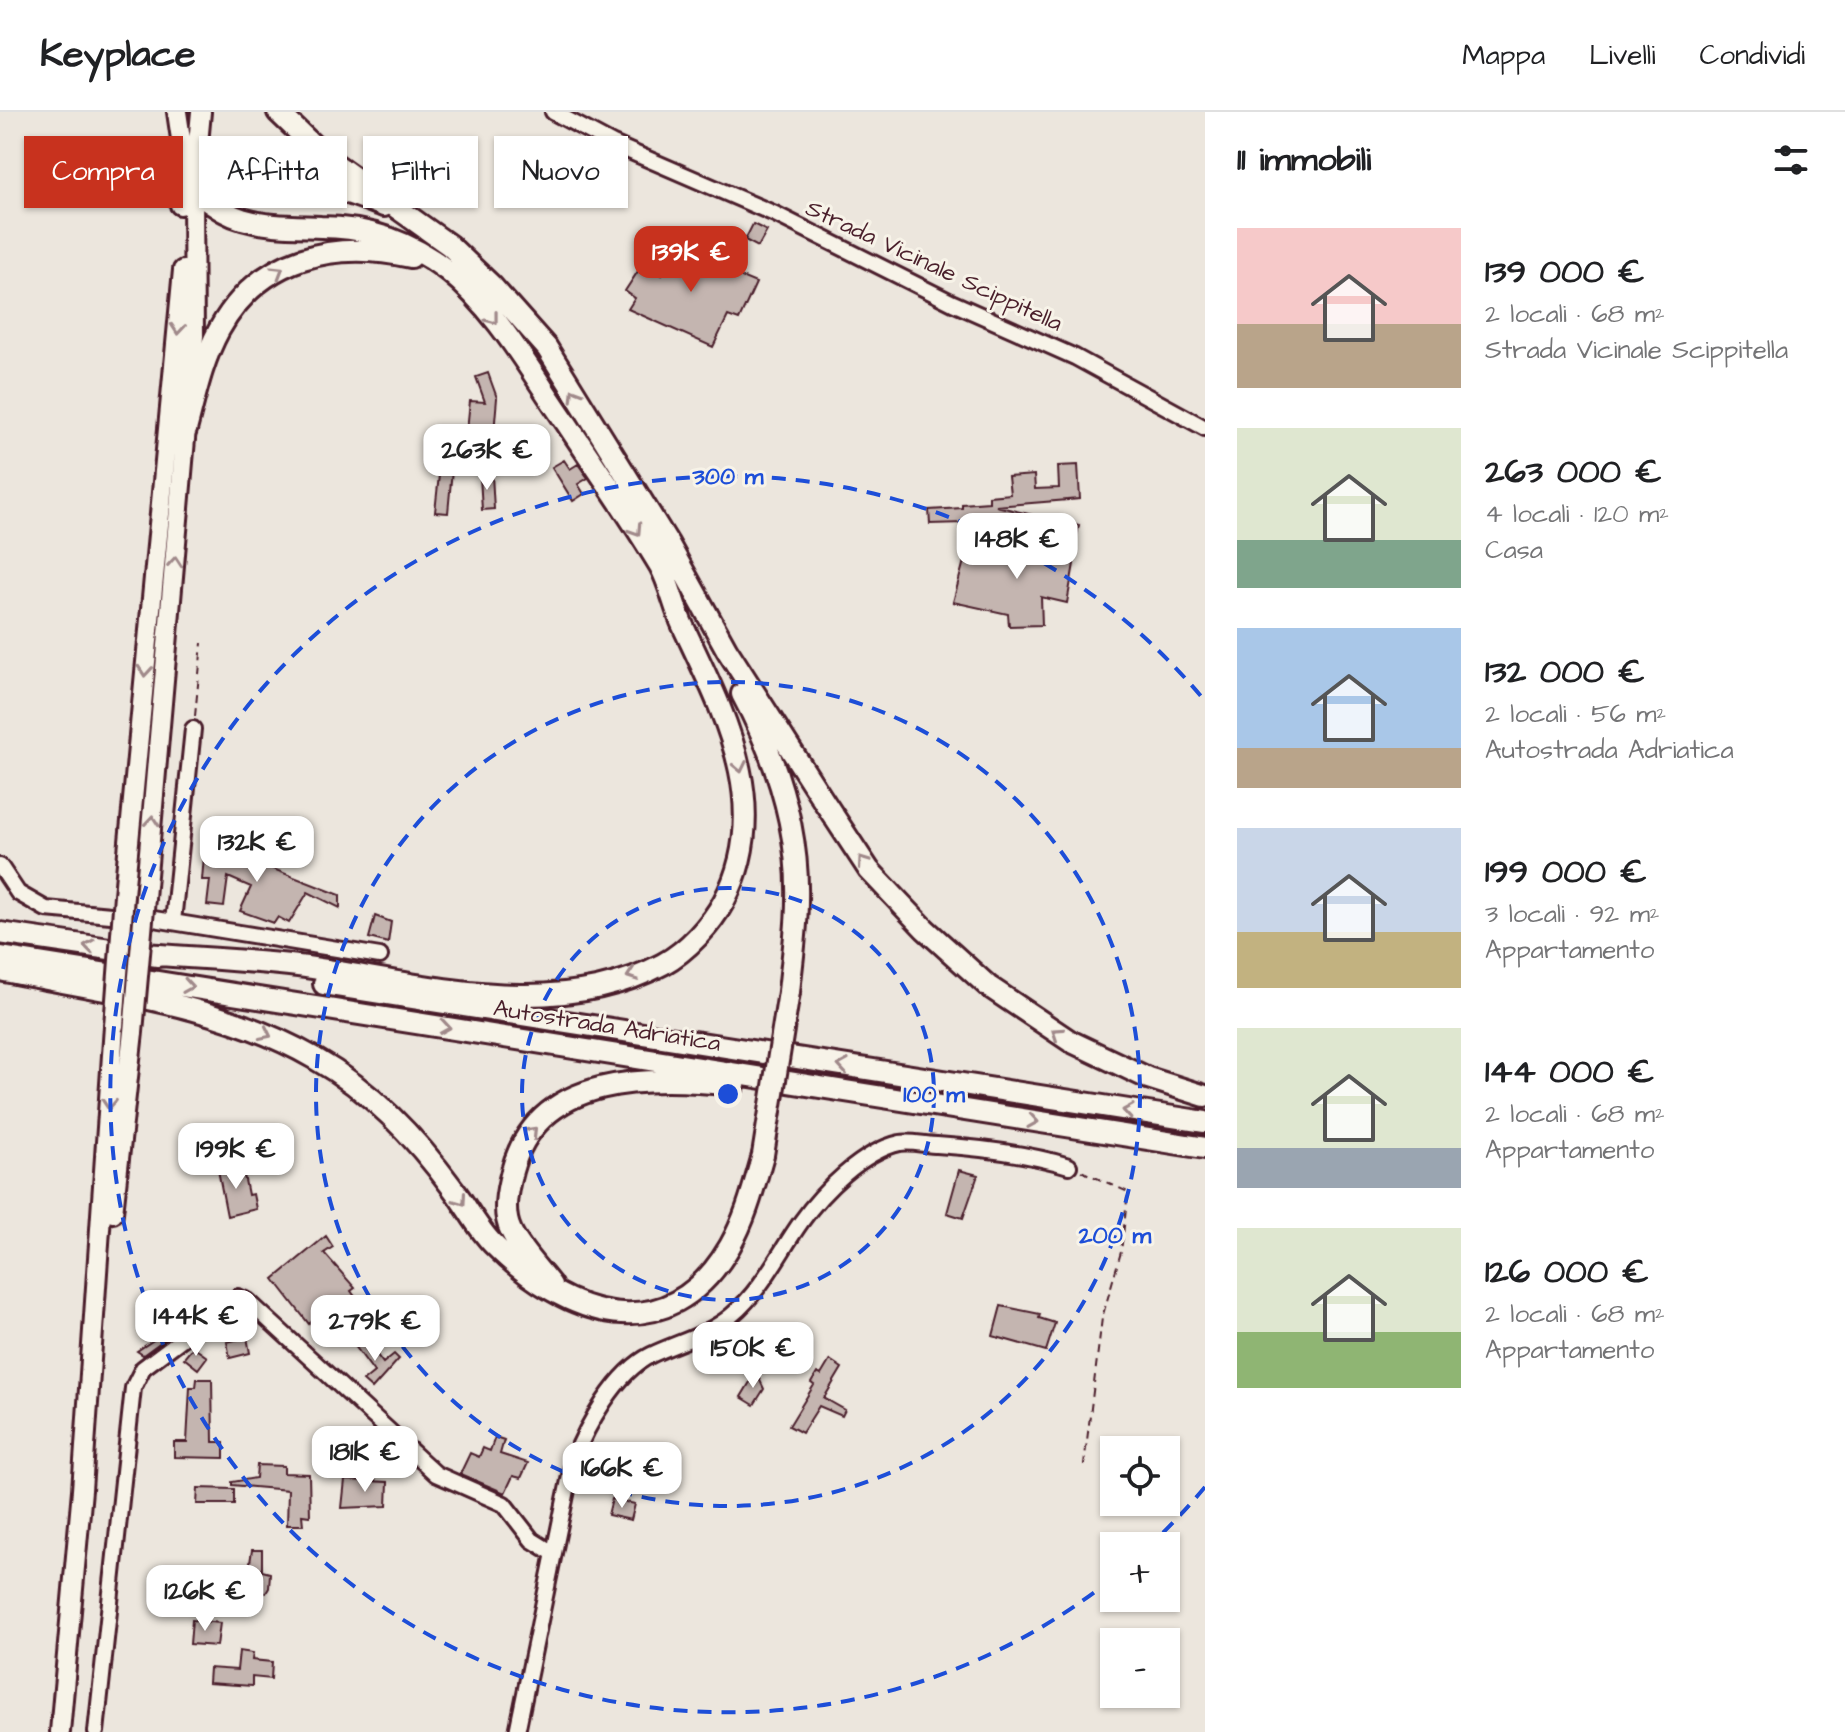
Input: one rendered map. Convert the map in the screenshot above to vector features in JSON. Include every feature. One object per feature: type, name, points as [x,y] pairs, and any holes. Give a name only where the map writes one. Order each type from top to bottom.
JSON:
[{"type":"highway","points":[[278,112],[324,156],[449,245],[491,285],[547,348],[668,543],[727,650],[869,870],[925,929],[988,986],[1070,1041],[1148,1078],[1205,1096]]},
{"type":"highway","points":[[193,194],[235,177],[258,174],[333,189],[407,215]]},
{"type":"highway","points":[[193,194],[224,213],[242,219],[294,228],[322,227],[374,233],[406,244],[462,284],[498,325],[719,652]]},
{"type":"highway","points":[[186,430],[206,358],[219,329],[236,306],[267,277],[301,258],[348,249],[386,252],[437,264]]},
{"type":"highway","points":[[0,970],[195,1010],[248,1026],[314,1057],[373,1098],[414,1137],[490,1241],[522,1272],[561,1298],[617,1314],[649,1312],[671,1305],[714,1268],[731,1245],[750,1201],[763,1155],[789,992],[797,899],[794,846],[771,754],[668,543]]},
{"type":"highway","points":[[145,954],[294,966],[495,994],[542,994],[585,990],[625,978],[662,964],[684,949],[718,911],[732,885],[742,854],[746,821],[742,772],[733,737],[662,570]]},
{"type":"highway","name":"Autostrada Adriatica","points":[[0,933],[1205,1122]]},
{"type":"highway","name":"Autostrada Adriatica","points":[[0,957],[1205,1148]]},
{"type":"highway","points":[[561,1298],[510,1230],[505,1202],[523,1140],[548,1114],[578,1093],[615,1084],[679,1079],[985,1114]]},
{"type":"main road","points":[[177,112],[181,139],[183,271]]},
{"type":"main road","points":[[60,1732],[82,1490],[124,895],[201,112]]},
{"type":"main road","points":[[82,1490],[133,1032],[186,430],[194,336],[193,194]]},
{"type":"street","name":"Strada Vicinale Scippitella","points":[[553,112],[613,144],[775,214],[953,303],[1075,357],[1205,428]]},
{"type":"street","points":[[173,922],[193,729]]},
{"type":"street","points":[[0,866],[18,893],[46,909],[173,922],[380,956]]},
{"type":"street","points":[[517,1732],[573,1461],[586,1429],[630,1369],[647,1357],[719,1326],[743,1306],[803,1219],[844,1176],[878,1152],[901,1143],[976,1148],[1038,1157],[1069,1166]]},
{"type":"street","points":[[96,1732],[133,1388],[143,1368],[238,1297],[248,1301],[436,1474],[504,1504],[532,1540],[553,1553]]},
{"type":"path","points":[[193,729],[202,643]]},
{"type":"path","points":[[1069,1166],[1128,1192],[1121,1252],[1102,1318],[1084,1465]]},
{"type":"building","points":[[753,224],[767,231],[758,247],[745,240]]},
{"type":"building","points":[[679,241],[725,263],[722,269],[756,283],[739,320],[728,316],[713,347],[628,309],[635,298],[625,291],[644,262],[662,275]]},
{"type":"building","points":[[488,373],[497,398],[494,433],[467,430],[470,401],[485,402],[476,377]]},
{"type":"building","points":[[442,447],[454,448],[448,513],[435,512]]},
{"type":"building","points":[[564,460],[570,469],[578,464],[588,478],[578,484],[584,494],[573,501],[552,467]]},
{"type":"building","points":[[1078,465],[1080,499],[996,506],[1041,517],[1041,520],[1008,522],[1009,535],[970,539],[973,528],[964,528],[964,523],[930,524],[929,510],[962,508],[962,504],[989,502],[989,496],[1010,494],[1008,477],[1034,475],[1035,489],[1059,488],[1058,466]]},
{"type":"building","points":[[492,475],[494,509],[482,510],[480,476]]},
{"type":"building","points":[[1066,522],[1079,525],[1067,603],[1041,597],[1042,625],[1009,626],[1008,614],[953,602],[968,546],[1020,561],[1022,553],[1058,560]]},
{"type":"building","points":[[219,836],[239,846],[235,854],[259,866],[264,855],[275,860],[273,869],[340,895],[340,908],[308,892],[289,923],[278,917],[274,923],[240,911],[251,887],[228,877],[224,907],[207,905],[210,880],[202,880],[205,844],[215,845]]},
{"type":"building","points":[[375,916],[391,922],[388,943],[369,938]]},
{"type":"building","points":[[242,1165],[248,1195],[253,1194],[256,1209],[227,1216],[218,1170]]},
{"type":"building","points":[[959,1170],[978,1175],[963,1218],[947,1213]]},
{"type":"building","points":[[326,1236],[333,1247],[324,1253],[355,1288],[351,1291],[356,1298],[321,1324],[317,1317],[309,1324],[274,1279]]},
{"type":"building","points":[[169,1305],[184,1325],[143,1355],[137,1351],[161,1335],[153,1324],[159,1319],[156,1314]]},
{"type":"building","points":[[1001,1306],[1040,1314],[1039,1318],[1055,1323],[1046,1351],[993,1336]]},
{"type":"building","points":[[247,1337],[250,1353],[230,1358],[227,1342]]},
{"type":"building","points":[[365,1339],[383,1363],[394,1354],[399,1359],[372,1389],[363,1381],[374,1372],[355,1346]]},
{"type":"building","points":[[193,1347],[207,1357],[198,1369],[184,1358]]},
{"type":"building","points":[[830,1360],[842,1368],[824,1398],[845,1410],[842,1416],[819,1406],[802,1433],[789,1426],[814,1385],[811,1383],[817,1373],[821,1375]]},
{"type":"building","points":[[756,1372],[764,1389],[754,1405],[741,1397]]},
{"type":"building","points":[[197,1379],[212,1379],[213,1442],[224,1442],[224,1458],[174,1457],[174,1442],[187,1442],[190,1387],[196,1387]]},
{"type":"building","points":[[495,1437],[504,1440],[500,1454],[528,1463],[521,1478],[513,1476],[505,1493],[460,1474],[470,1453],[479,1457],[483,1448],[490,1451]]},
{"type":"building","points":[[257,1465],[284,1466],[284,1473],[309,1474],[310,1516],[302,1515],[303,1525],[287,1525],[288,1490],[232,1485],[232,1482],[256,1478]]},
{"type":"building","points":[[345,1480],[388,1482],[387,1506],[342,1508]]},
{"type":"building","points":[[198,1488],[234,1489],[234,1504],[197,1504]]},
{"type":"building","points":[[612,1499],[635,1504],[631,1520],[608,1515]]},
{"type":"building","points":[[252,1550],[262,1550],[262,1571],[270,1573],[269,1588],[266,1593],[254,1592],[253,1601],[239,1600],[240,1591],[224,1590],[226,1567],[249,1569]]},
{"type":"building","points":[[192,1620],[220,1623],[217,1646],[190,1644]]},
{"type":"building","points":[[239,1651],[253,1653],[252,1660],[272,1662],[271,1679],[252,1677],[252,1686],[208,1683],[209,1668],[237,1670]]}]
